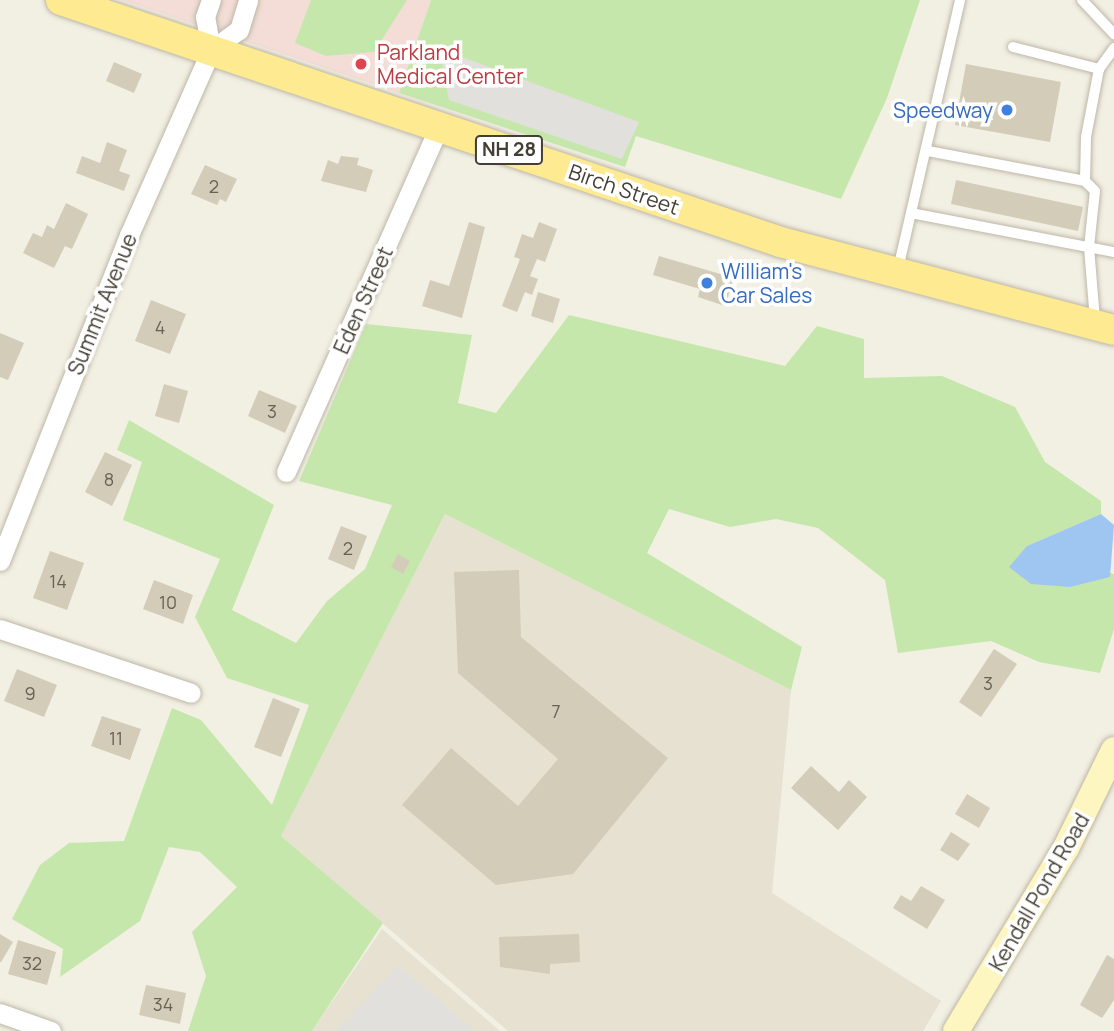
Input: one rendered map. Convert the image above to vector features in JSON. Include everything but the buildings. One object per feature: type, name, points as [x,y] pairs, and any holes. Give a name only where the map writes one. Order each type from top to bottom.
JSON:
[{"type":"main road","name":"Birch Street","points":[[61,0],[781,242],[1105,327]]},
{"type":"street","points":[[212,0],[205,17],[211,50],[239,30],[248,0]]},
{"type":"street","name":"Summit Avenue","points":[[0,561],[129,234],[211,50]]},
{"type":"street","name":"Eden Street","points":[[286,472],[439,127]]},
{"type":"street","points":[[0,629],[191,693]]},
{"type":"street","name":"Kendall Pond Road","points":[[956,1031],[1066,848],[1114,750]]},
{"type":"street","points":[[0,1013],[51,1031]]},
{"type":"lane","points":[[897,273],[928,151],[960,0]]},
{"type":"lane","points":[[1082,0],[1114,34]]},
{"type":"lane","points":[[1013,47],[1099,69]]},
{"type":"lane","points":[[1085,181],[1099,69],[1114,48]]},
{"type":"lane","points":[[928,151],[1085,181],[1095,191],[1088,247],[1105,327]]},
{"type":"lane","points":[[911,213],[1114,252]]},
{"type":"shaded area","name":"Parkland Medical Center","points":[[122,0],[431,0],[399,93]]},
{"type":"shaded area","points":[[448,52],[639,122],[622,159],[449,100],[442,64]]},
{"type":"shaded area","points":[[445,514],[791,690],[772,893],[941,1001],[923,1031],[508,1031],[281,836]]},
{"type":"shaded area","points":[[382,929],[500,1031],[312,1031]]},
{"type":"shaded area","points":[[398,966],[475,1031],[336,1031]]},
{"type":"green space","points":[[311,0],[407,0],[374,52],[326,56],[295,43]]},
{"type":"green space","points":[[431,0],[920,0],[887,98],[841,199],[636,136],[625,167],[399,93]]},
{"type":"green space","points":[[569,315],[785,366],[817,326],[864,339],[864,378],[942,376],[1015,407],[1045,462],[1101,501],[1101,514],[1027,546],[1114,574],[1114,629],[1100,673],[1039,662],[991,641],[898,653],[885,580],[818,528],[776,519],[730,527],[669,509],[647,553],[802,647],[791,690],[445,514],[281,836],[383,923],[312,1031],[188,1031],[206,976],[192,932],[237,887],[200,852],[169,847],[140,921],[60,977],[63,949],[12,919],[40,865],[69,843],[124,841],[172,708],[201,720],[272,805],[309,705],[227,678],[195,617],[220,559],[123,520],[142,462],[117,450],[129,420],[274,505],[232,610],[296,643],[327,601],[365,569],[392,505],[299,481],[366,324],[472,335],[458,403],[496,413]]},
{"type":"water","points":[[1101,514],[1114,525],[1110,577],[1070,587],[1031,584],[1009,567],[1027,546]]},
{"type":"place","name":"Parkland Medical Center","points":[[361,64]]},
{"type":"place","name":"Speedway","points":[[1007,110]]},
{"type":"place","name":"William's Car Sales","points":[[707,283]]}]
